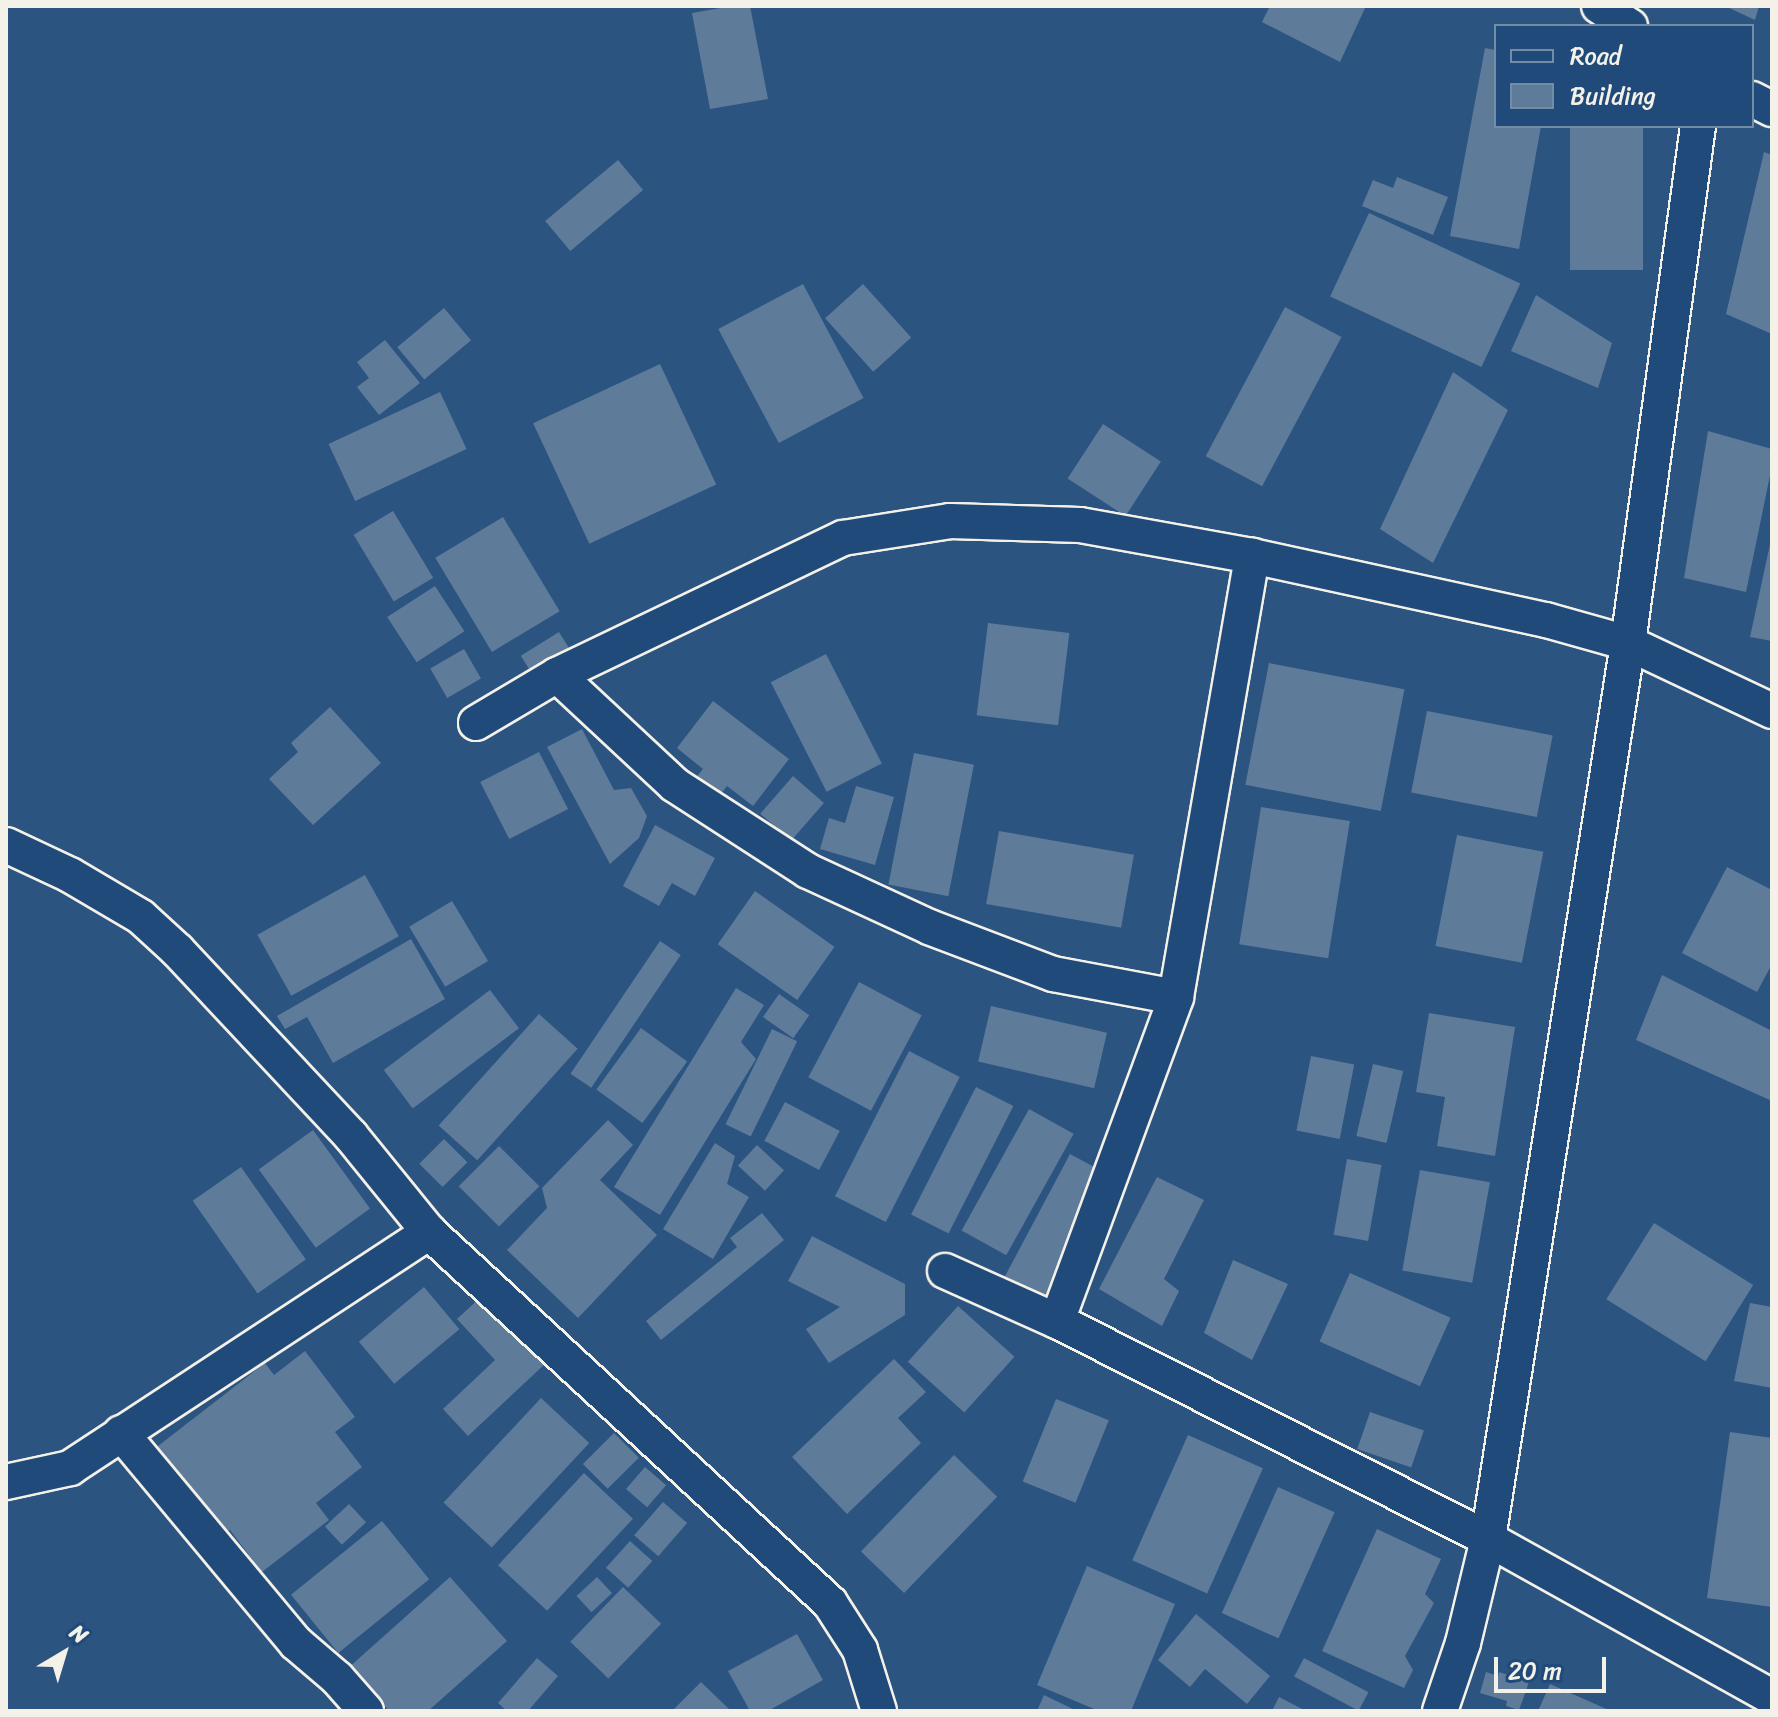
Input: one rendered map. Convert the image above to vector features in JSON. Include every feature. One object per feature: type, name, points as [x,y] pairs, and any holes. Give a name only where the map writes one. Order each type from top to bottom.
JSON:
[{"type":"street","points":[[1754,100],[1772,109]]},
{"type":"street","points":[[1440,1711],[1463,1643],[1488,1539],[1628,643],[1698,128]]},
{"type":"street","points":[[476,723],[557,675],[843,538],[950,521],[1080,525],[1252,556],[1546,620],[1628,643],[1772,711]]},
{"type":"street","points":[[1057,1321],[1176,997],[1252,556]]},
{"type":"street","points":[[557,675],[675,785],[808,871],[929,927],[1053,974],[1176,997]]},
{"type":"street","points":[[6,845],[70,875],[141,917],[178,951],[351,1136],[429,1232],[830,1603],[860,1650],[879,1711]]},
{"type":"street","points":[[6,1482],[70,1468],[429,1232]]},
{"type":"street","points":[[945,1271],[1057,1321],[1488,1539],[1772,1697]]},
{"type":"street","points":[[121,1433],[296,1643],[337,1678],[366,1711]]},
{"type":"building","points":[[750,6],[768,99],[710,109],[692,13]]},
{"type":"building","points":[[1270,6],[1366,6],[1340,62],[1262,22]]},
{"type":"building","points":[[1725,6],[1759,6],[1755,20]]},
{"type":"building","points":[[1485,48],[1494,50],[1494,128],[1541,128],[1519,249],[1450,236]]},
{"type":"building","points":[[1570,128],[1643,128],[1643,270],[1570,270]]},
{"type":"building","points":[[1764,152],[1772,155],[1772,334],[1726,314]]},
{"type":"building","points":[[618,160],[643,190],[570,251],[545,221]]},
{"type":"building","points":[[1397,177],[1448,197],[1433,235],[1362,206],[1373,180],[1393,188]]},
{"type":"building","points":[[1369,213],[1520,284],[1481,367],[1330,296]]},
{"type":"building","points":[[803,284],[864,398],[779,443],[718,329]]},
{"type":"building","points":[[863,284],[911,338],[873,372],[825,318]]},
{"type":"building","points":[[1536,295],[1612,343],[1598,388],[1511,351]]},
{"type":"building","points":[[1285,307],[1342,337],[1262,486],[1206,456]]},
{"type":"building","points":[[444,308],[471,340],[424,379],[397,347]]},
{"type":"building","points":[[385,340],[420,383],[379,415],[357,387],[369,378],[357,362]]},
{"type":"building","points":[[660,364],[716,485],[589,544],[533,423]]},
{"type":"building","points":[[1453,372],[1508,410],[1433,563],[1380,529]]},
{"type":"building","points":[[440,392],[467,449],[355,501],[329,444]]},
{"type":"building","points":[[1103,424],[1161,462],[1125,516],[1068,479]]},
{"type":"building","points":[[1708,431],[1772,449],[1772,466],[1746,592],[1684,578]]},
{"type":"building","points":[[393,511],[433,578],[394,602],[354,535]]},
{"type":"building","points":[[503,517],[560,611],[492,652],[435,558]]},
{"type":"building","points":[[1772,535],[1772,641],[1750,637]]},
{"type":"building","points":[[435,586],[464,631],[417,662],[387,617]]},
{"type":"building","points":[[988,623],[1069,633],[1058,725],[977,715]]},
{"type":"building","points":[[559,632],[575,658],[537,682],[521,656]]},
{"type":"building","points":[[464,649],[481,678],[447,698],[430,668]]},
{"type":"building","points":[[826,654],[882,764],[827,792],[771,682]]},
{"type":"building","points":[[1269,663],[1404,689],[1381,811],[1245,785]]},
{"type":"building","points":[[713,701],[789,759],[753,806],[727,786],[713,804],[689,786],[703,769],[677,748]]},
{"type":"building","points":[[330,707],[381,763],[313,825],[269,779],[298,752],[291,743]]},
{"type":"building","points":[[1427,711],[1553,735],[1537,817],[1411,792]]},
{"type":"building","points":[[582,729],[614,790],[631,788],[647,816],[639,838],[610,864],[547,747]]},
{"type":"building","points":[[539,752],[568,809],[509,839],[480,782]]},
{"type":"building","points":[[914,753],[974,765],[948,896],[888,885]]},
{"type":"building","points":[[793,776],[824,803],[791,841],[760,814]]},
{"type":"building","points":[[856,786],[894,797],[875,865],[820,849],[829,818],[845,823]]},
{"type":"building","points":[[1261,807],[1350,821],[1328,958],[1239,944]]},
{"type":"building","points":[[655,825],[715,858],[695,896],[672,883],[659,906],[623,886]]},
{"type":"building","points":[[999,831],[1134,855],[1121,928],[986,904]]},
{"type":"building","points":[[1457,835],[1543,852],[1522,963],[1435,946]]},
{"type":"building","points":[[1727,867],[1772,890],[1772,964],[1757,992],[1682,953]]},
{"type":"building","points":[[365,875],[399,936],[291,996],[257,935]]},
{"type":"building","points":[[755,891],[834,947],[797,1000],[718,944]]},
{"type":"building","points":[[452,901],[488,961],[445,987],[409,927]]},
{"type":"building","points":[[411,939],[445,999],[333,1063],[307,1017],[285,1029],[277,1016]]},
{"type":"building","points":[[660,941],[681,955],[591,1088],[571,1074]]},
{"type":"building","points":[[1662,975],[1772,1031],[1772,1101],[1636,1040]]},
{"type":"building","points":[[859,982],[922,1015],[871,1111],[808,1077]]},
{"type":"building","points":[[736,988],[764,1005],[741,1042],[756,1059],[660,1215],[614,1187]]},
{"type":"building","points":[[490,990],[519,1028],[413,1108],[384,1070]]},
{"type":"building","points":[[779,994],[809,1015],[793,1038],[763,1017]]},
{"type":"building","points":[[991,1006],[1107,1033],[1094,1088],[978,1062]]},
{"type":"building","points":[[1429,1013],[1515,1027],[1495,1156],[1437,1146],[1445,1097],[1416,1092]]},
{"type":"building","points":[[539,1014],[578,1049],[477,1160],[439,1125]]},
{"type":"building","points":[[641,1028],[687,1062],[642,1123],[596,1089]]},
{"type":"building","points":[[772,1029],[797,1041],[751,1137],[726,1124]]},
{"type":"building","points":[[909,1051],[960,1077],[886,1222],[835,1196]]},
{"type":"building","points":[[1311,1056],[1354,1064],[1340,1139],[1296,1131]]},
{"type":"building","points":[[1373,1064],[1403,1071],[1387,1143],[1356,1136]]},
{"type":"building","points":[[976,1087],[1013,1106],[949,1233],[911,1214]]},
{"type":"building","points":[[785,1102],[840,1131],[819,1170],[764,1141]]},
{"type":"building","points":[[1029,1109],[1074,1134],[1006,1255],[962,1231]]},
{"type":"building","points":[[608,1120],[633,1145],[600,1180],[657,1235],[578,1318],[507,1250],[547,1208],[542,1188]]},
{"type":"building","points":[[313,1130],[370,1208],[316,1248],[259,1169]]},
{"type":"building","points":[[444,1139],[467,1162],[443,1187],[419,1164]]},
{"type":"building","points":[[715,1143],[735,1156],[727,1184],[749,1197],[713,1259],[663,1229]]},
{"type":"building","points":[[757,1145],[784,1170],[765,1191],[738,1165]]},
{"type":"building","points":[[499,1146],[539,1186],[499,1227],[459,1186]]},
{"type":"building","points":[[1070,1154],[1110,1175],[1039,1308],[1000,1286]]},
{"type":"building","points":[[1347,1159],[1381,1165],[1368,1241],[1334,1235]]},
{"type":"building","points":[[241,1167],[306,1260],[257,1293],[193,1201]]},
{"type":"building","points":[[1420,1170],[1490,1182],[1472,1283],[1402,1270]]},
{"type":"building","points":[[1157,1177],[1204,1200],[1164,1279],[1179,1291],[1162,1326],[1099,1289]]},
{"type":"building","points":[[762,1213],[784,1240],[661,1340],[646,1321],[737,1247],[730,1238]]},
{"type":"building","points":[[1654,1223],[1753,1285],[1706,1361],[1606,1299]]},
{"type":"building","points":[[812,1236],[905,1284],[905,1315],[829,1363],[806,1329],[840,1307],[788,1281]]},
{"type":"building","points":[[1233,1260],[1288,1284],[1252,1360],[1204,1333]]},
{"type":"building","points":[[1350,1273],[1450,1318],[1420,1386],[1319,1342]]},
{"type":"building","points":[[424,1287],[459,1329],[394,1384],[359,1342]]},
{"type":"building","points":[[483,1295],[546,1363],[468,1436],[443,1409],[495,1360],[457,1319]]},
{"type":"building","points":[[1750,1303],[1772,1307],[1772,1388],[1734,1381]]},
{"type":"building","points":[[958,1306],[1014,1357],[964,1413],[908,1362]]},
{"type":"building","points":[[305,1351],[355,1417],[335,1432],[362,1467],[316,1503],[329,1520],[262,1572],[230,1530],[214,1536],[149,1453],[265,1363],[274,1375]]},
{"type":"building","points":[[894,1359],[926,1392],[898,1418],[921,1443],[847,1514],[792,1457]]},
{"type":"building","points":[[541,1398],[589,1443],[492,1548],[443,1503]]},
{"type":"building","points":[[1056,1399],[1109,1420],[1076,1503],[1023,1482]]},
{"type":"building","points":[[1370,1412],[1424,1431],[1411,1467],[1357,1449]]},
{"type":"building","points":[[1730,1432],[1772,1438],[1772,1607],[1707,1598]]},
{"type":"building","points":[[614,1433],[639,1458],[608,1489],[583,1464]]},
{"type":"building","points":[[1188,1435],[1263,1468],[1207,1594],[1132,1560]]},
{"type":"building","points":[[954,1455],[997,1497],[904,1593],[861,1551]]},
{"type":"building","points":[[645,1467],[666,1485],[647,1507],[626,1489]]},
{"type":"building","points":[[584,1473],[633,1519],[547,1611],[498,1565]]},
{"type":"building","points":[[1278,1487],[1335,1512],[1279,1638],[1222,1613]]},
{"type":"building","points":[[663,1502],[687,1523],[658,1556],[634,1535]]},
{"type":"building","points":[[349,1504],[366,1522],[342,1545],[325,1527]]},
{"type":"building","points":[[382,1521],[429,1579],[338,1653],[291,1595]]},
{"type":"building","points":[[1377,1529],[1441,1559],[1425,1594],[1434,1603],[1405,1656],[1413,1670],[1404,1688],[1322,1651]]},
{"type":"building","points":[[630,1541],[652,1561],[628,1588],[606,1568]]},
{"type":"building","points":[[1087,1566],[1175,1604],[1131,1711],[1099,1711],[1037,1685]]},
{"type":"building","points":[[450,1577],[507,1641],[428,1711],[389,1711],[368,1687],[354,1698],[337,1678]]},
{"type":"building","points":[[597,1577],[612,1593],[592,1612],[577,1596]]},
{"type":"building","points":[[623,1587],[661,1624],[608,1678],[570,1642]]},
{"type":"building","points":[[1196,1614],[1270,1676],[1247,1704],[1205,1669],[1190,1687],[1158,1660]]},
{"type":"building","points":[[797,1634],[823,1680],[768,1711],[750,1711],[728,1671]]},
{"type":"building","points":[[537,1658],[558,1676],[528,1711],[507,1711],[498,1703]]},
{"type":"building","points":[[1304,1658],[1368,1692],[1359,1711],[1294,1677]]},
{"type":"building","points":[[1486,1672],[1498,1676],[1499,1672],[1529,1682],[1519,1710],[1506,1706],[1507,1701],[1480,1693]]},
{"type":"building","points":[[701,1682],[731,1711],[672,1711]]},
{"type":"building","points":[[1550,1684],[1611,1711],[1538,1711]]},
{"type":"building","points":[[1044,1695],[1077,1711],[1037,1711]]},
{"type":"building","points":[[1279,1697],[1306,1711],[1272,1711]]}]
